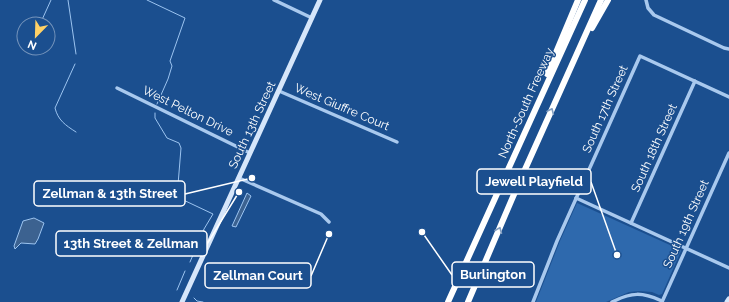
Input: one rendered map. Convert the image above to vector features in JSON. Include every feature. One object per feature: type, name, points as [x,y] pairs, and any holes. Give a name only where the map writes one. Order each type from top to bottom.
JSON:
[{"type":"highway","points":[[540,99],[548,72],[578,0]]},
{"type":"highway","name":"North-South Freeway","points":[[447,302],[585,0]]},
{"type":"highway","points":[[468,302],[518,185],[601,0]]},
{"type":"highway","points":[[572,64],[608,0]]},
{"type":"highway","points":[[473,302],[484,266]]},
{"type":"street","points":[[274,0],[312,18]]},
{"type":"street","name":"South 13th Street","points":[[182,302],[320,0]]},
{"type":"street","points":[[646,0],[648,8],[654,16],[729,49]]},
{"type":"street","name":"South 17th Street","points":[[533,302],[557,241],[640,56],[695,82]]},
{"type":"street","points":[[695,82],[729,97]]},
{"type":"street","name":"South 18th Street","points":[[631,224],[695,82]]},
{"type":"street","name":"West Pelton Drive","points":[[117,88],[250,153]]},
{"type":"street","name":"West Giuffre Court","points":[[279,91],[397,142]]},
{"type":"street","name":"South 19th Street","points":[[662,301],[729,153]]},
{"type":"street","points":[[239,178],[321,214],[329,222]]},
{"type":"street","points":[[576,198],[729,268]]},
{"type":"street","points":[[612,302],[625,296],[639,294],[652,296],[662,301]]},
{"type":"shaded area","points":[[247,193],[251,196],[236,227],[232,226]]},
{"type":"shaded area","points":[[577,203],[681,250],[662,294],[659,295],[652,292],[639,291],[629,292],[606,302],[536,302]]},
{"type":"shaded area","points":[[34,218],[44,223],[35,244],[21,243],[15,249],[14,246],[23,221]]},
{"type":"waterway","points":[[44,16],[51,0]]},
{"type":"waterway","points":[[68,0],[76,54]]},
{"type":"waterway","points":[[147,0],[185,18],[170,61],[172,66],[168,79],[157,104]]},
{"type":"waterway","points":[[75,64],[55,108],[62,122],[76,132]]},
{"type":"waterway","points":[[155,113],[155,118],[167,138],[179,143],[181,148],[177,197],[213,214],[204,229],[190,262]]},
{"type":"waterway","points":[[177,290],[185,271]]},
{"type":"waterway","points":[[194,298],[197,301],[203,302]]},
{"type":"place","name":"Zellman & 13th Street","points":[[252,178]]},
{"type":"place","name":"13th Street & Zellman","points":[[239,192]]},
{"type":"place","name":"Burlington","points":[[422,232]]},
{"type":"place","name":"Zellman Court","points":[[329,234]]},
{"type":"place","name":"Jewell Playfield","points":[[617,255]]}]
